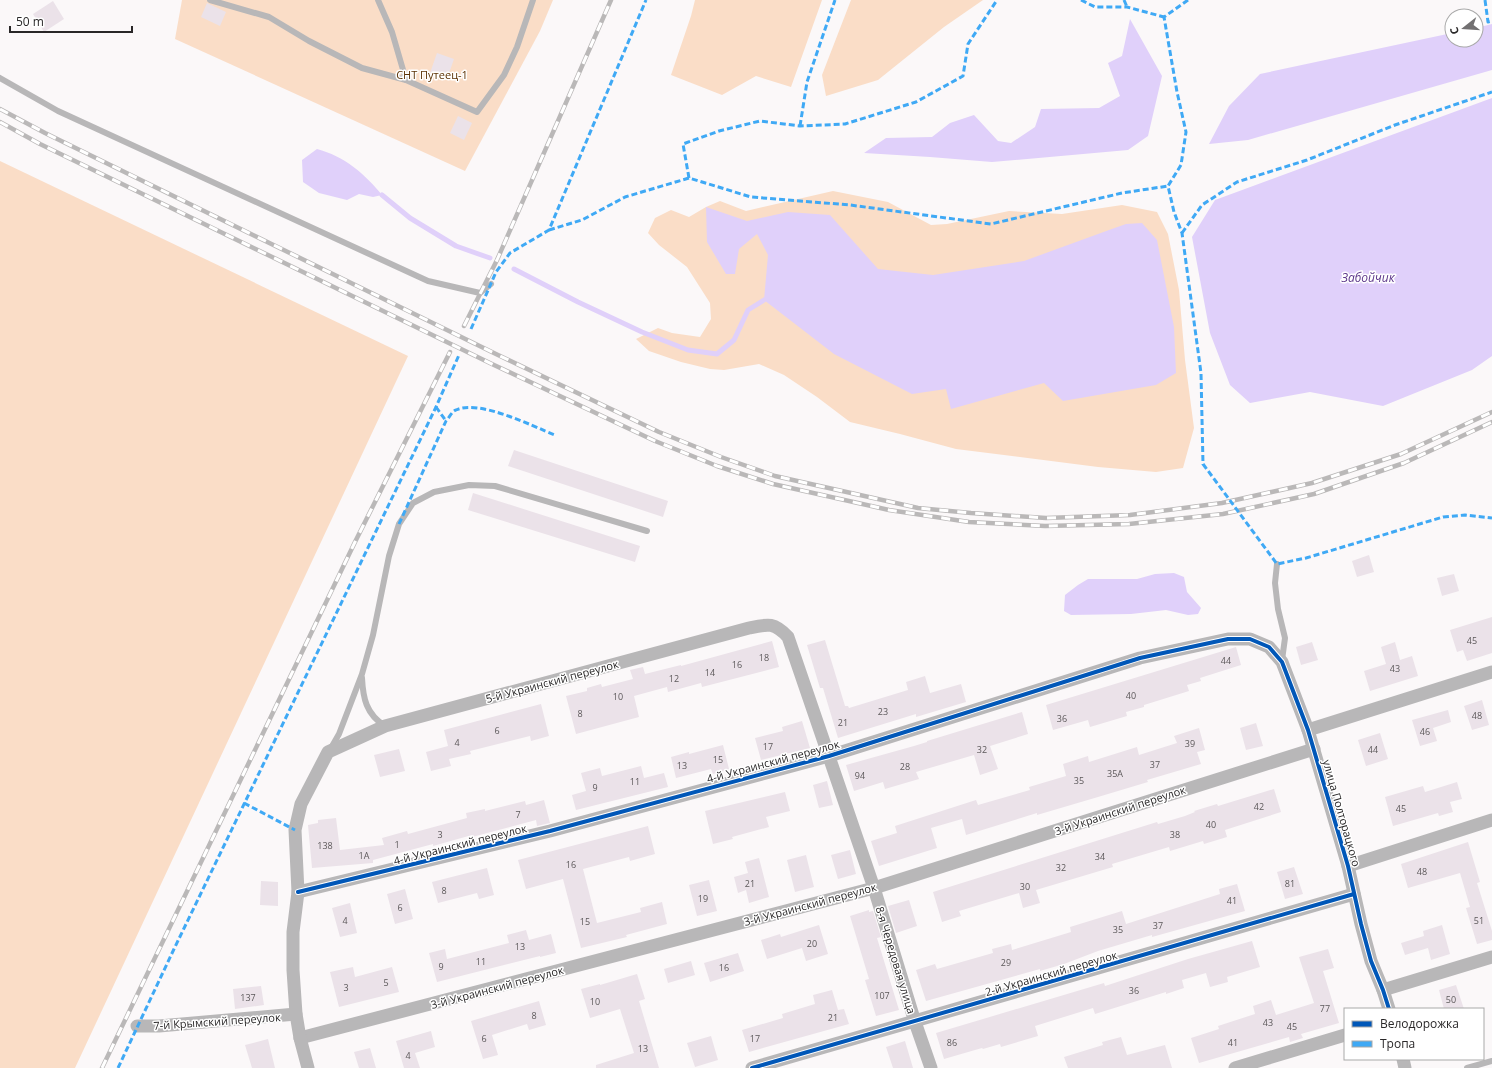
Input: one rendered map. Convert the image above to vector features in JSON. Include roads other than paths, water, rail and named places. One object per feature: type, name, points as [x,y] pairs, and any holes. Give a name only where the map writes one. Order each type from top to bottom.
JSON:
[{"type":"street","name":"5-й Украинский переулок","points":[[328,752],[385,726],[749,628],[767,624],[780,628]]},
{"type":"street","name":"8-я Чередовая улица","points":[[780,628],[788,637],[874,888],[915,1022],[931,1068]]},
{"type":"street","name":"4-й Украинский переулок","points":[[298,892],[550,831],[828,756],[1140,658],[1228,639],[1250,639]]},
{"type":"street","name":"улица Полторацкого","points":[[1250,639],[1269,647],[1282,662],[1308,730],[1348,866],[1371,961],[1389,1008]]},
{"type":"street","points":[[1308,730],[1492,672]]},
{"type":"street","name":"3-й Украинский переулок","points":[[300,1038],[874,888],[1314,749]]},
{"type":"street","points":[[308,1068],[300,1038],[296,1014],[293,970],[293,932],[298,892],[295,830],[301,804],[328,752]]},
{"type":"street","points":[[1348,866],[1492,820]]},
{"type":"street","name":"2-й Украинский переулок","points":[[752,1068],[1354,894]]},
{"type":"street","points":[[1383,990],[1492,957]]},
{"type":"street","name":"7-й Крымский переулок","points":[[137,1026],[159,1026],[296,1014]]},
{"type":"street","points":[[1235,1068],[1344,1035]]},
{"type":"lane","points":[[210,0],[269,17],[309,41],[362,68],[406,80],[477,112],[504,75],[517,47],[533,0]]},
{"type":"lane","points":[[378,0],[392,32],[406,80]]},
{"type":"lane","points":[[0,78],[58,111],[428,282],[480,293],[491,284]]},
{"type":"lane","points":[[328,752],[339,734],[362,674],[373,635],[389,556],[399,524],[413,503],[434,492],[469,485],[495,486],[647,531]]},
{"type":"lane","points":[[1276,564],[1275,583],[1278,609],[1285,638],[1282,662]]},
{"type":"lane","points":[[362,674],[363,696],[371,715],[377,722],[385,726]]},
{"type":"lane","points":[[1467,1068],[1492,1061]]},
{"type":"water","points":[[1130,19],[1162,76],[1148,136],[1128,150],[992,162],[864,153],[886,138],[932,137],[950,123],[974,115],[998,141],[1011,143],[1035,127],[1041,109],[1099,108],[1120,96],[1108,63],[1122,56]]},
{"type":"water","points":[[1492,24],[1492,70],[1248,140],[1209,144],[1229,106],[1260,74],[1444,35],[1444,48],[1484,48],[1484,26]]},
{"type":"water","name":"Забойчик","points":[[1492,98],[1492,356],[1472,370],[1383,406],[1310,392],[1250,403],[1230,385],[1210,333],[1192,237],[1215,200]]},
{"type":"water","points":[[317,149],[345,161],[361,173],[382,195],[373,197],[359,194],[347,200],[319,193],[303,182],[302,160]]},
{"type":"water","points":[[706,207],[747,221],[788,212],[830,215],[878,269],[933,275],[1024,261],[1126,224],[1142,223],[1157,240],[1174,327],[1176,373],[1156,385],[1063,401],[1044,383],[951,409],[946,389],[912,394],[834,354],[764,300],[768,255],[757,234],[739,249],[735,274],[726,274],[707,242]]},
{"type":"water","points":[[1174,573],[1184,577],[1187,592],[1201,608],[1198,614],[1188,615],[1166,610],[1131,614],[1071,615],[1064,611],[1065,595],[1088,579],[1137,579],[1155,574]]},
{"type":"waterway","points":[[382,195],[410,218],[456,246],[490,258]]},
{"type":"waterway","points":[[514,269],[578,302],[642,332],[688,350],[717,354],[734,340],[748,310],[764,300]]},
{"type":"railway","points":[[464,326],[497,260],[611,0]]},
{"type":"railway","points":[[0,109],[45,133],[498,355],[659,432],[721,457],[775,476],[918,508],[1046,518],[1130,515],[1222,503],[1312,483],[1401,454],[1492,412]]},
{"type":"railway","points":[[0,122],[40,144],[494,365],[655,441],[717,466],[773,484],[889,510],[969,522],[1045,526],[1129,524],[1223,514],[1314,494],[1404,463],[1492,422]]},
{"type":"railway","points":[[102,1068],[355,542],[450,352]]},
{"type":"park label","name":"СНТ Путеец-1","points":[[432,74]]}]
